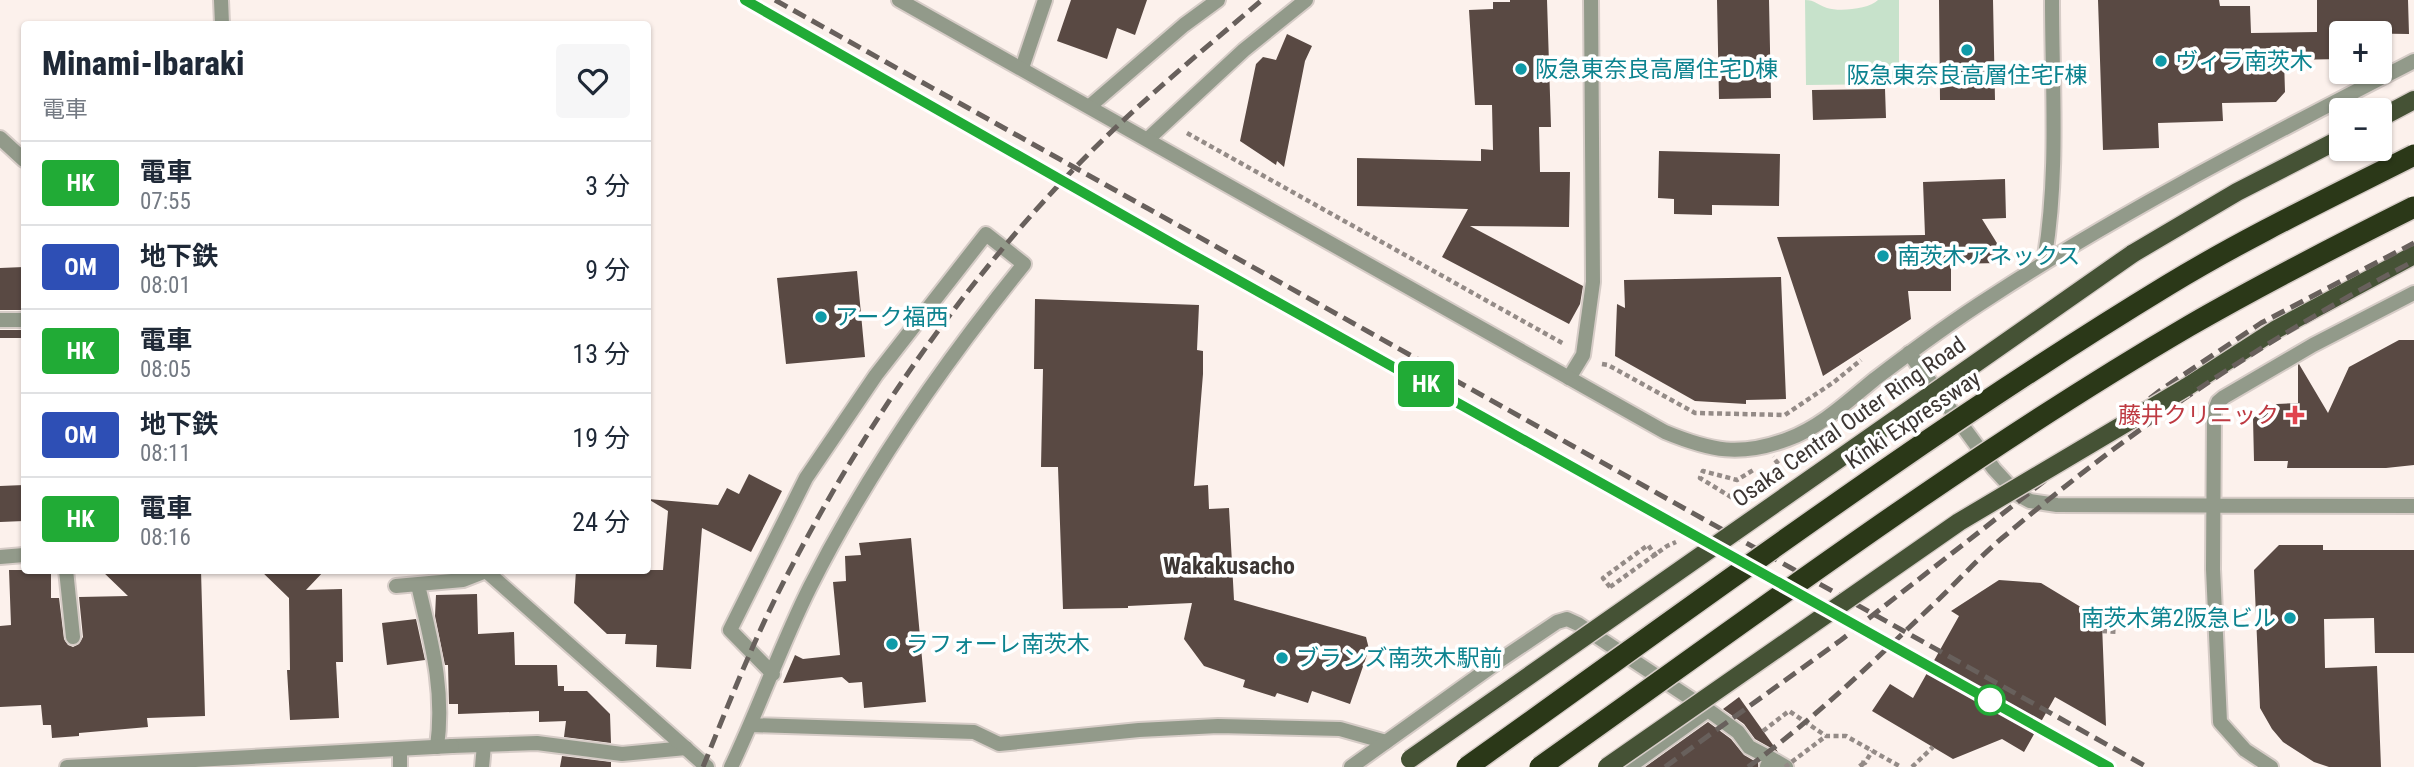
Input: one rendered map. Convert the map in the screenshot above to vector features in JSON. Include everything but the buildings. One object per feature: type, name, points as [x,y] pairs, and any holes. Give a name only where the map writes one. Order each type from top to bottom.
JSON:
[{"type":"highway","name":"Kinki Expressway","points":[[1467,767],[1910,452],[2037,368],[2169,284],[2278,223],[2414,155]]},
{"type":"highway","points":[[1540,767],[1934,488],[2058,407],[2189,326],[2326,251],[2414,207]]},
{"type":"main road","points":[[2392,112],[2414,100]]},
{"type":"main road","name":"Osaka Central Outer Ring Road","points":[[1404,763],[2132,254],[2237,192],[2329,145]]},
{"type":"main road","points":[[1607,767],[1959,522],[2275,330],[2414,255]]},
{"type":"street","points":[[221,0],[222,21]]},
{"type":"street","points":[[899,0],[1665,432],[1694,444],[1725,450],[1754,450],[1790,439],[1817,424],[1951,322],[2044,262],[2227,158],[2414,61]]},
{"type":"street","points":[[1023,68],[1045,0]]},
{"type":"street","points":[[1090,106],[1184,25],[1218,0]]},
{"type":"street","points":[[1149,139],[1244,50],[1306,0]]},
{"type":"street","points":[[1569,378],[1583,355],[1592,282],[1591,0]]},
{"type":"street","points":[[2044,262],[2049,233],[2052,165],[2052,0]]},
{"type":"street","points":[[0,138],[21,157]]},
{"type":"street","points":[[731,767],[751,725],[773,674],[810,588],[862,494],[930,389],[1024,264],[986,234],[876,375],[806,478],[730,630],[773,674]]},
{"type":"street","points":[[2271,767],[2245,750],[2220,722],[2213,569],[2213,421],[2218,401],[2314,345],[2414,293]]},
{"type":"street","points":[[0,320],[21,320]]},
{"type":"street","points":[[1909,353],[1994,469],[2017,494],[2030,501],[2057,505],[2414,506]]},
{"type":"street","points":[[0,557],[21,555]]},
{"type":"street","points":[[65,574],[73,637]]},
{"type":"street","points":[[396,586],[463,580],[478,574]]},
{"type":"street","points":[[489,574],[707,767]]},
{"type":"street","points":[[418,585],[434,648],[439,690],[440,722],[437,747]]},
{"type":"street","points":[[1352,767],[1499,661],[1557,622],[1567,619],[1708,710],[1738,732],[1749,747],[1769,763],[1786,767]]},
{"type":"street","points":[[1629,767],[1708,710]]},
{"type":"street","points":[[751,725],[974,732],[999,744],[1152,729],[1272,727],[1340,729],[1385,743]]},
{"type":"street","points":[[67,767],[537,743],[622,754],[686,748]]},
{"type":"street","points":[[482,767],[484,745]]},
{"type":"street","points":[[400,749],[400,767]]},
{"type":"path","points":[[1728,505],[1739,497],[1741,493],[1780,466],[1773,457],[1737,480],[1703,471],[1700,478],[1721,491],[1732,497],[1742,503]]},
{"type":"path","points":[[1648,545],[1603,578],[1610,587],[1684,536]]},
{"type":"path","points":[[2102,631],[2119,632]]},
{"type":"path","points":[[1763,731],[1789,711],[1826,736],[1846,736],[1900,767]]},
{"type":"path","points":[[1786,767],[1826,736]]},
{"type":"path","points":[[1912,767],[1933,747]]},
{"type":"path","points":[[1861,765],[1872,751]]},
{"type":"green space","points":[[1805,0],[1839,10],[1861,8],[1878,0],[1899,0],[1899,84],[1806,85]]},
{"type":"railway","points":[[745,0],[1184,250],[2109,767]]},
{"type":"railway","points":[[775,0],[2147,767]]},
{"type":"railway","points":[[703,767],[756,639],[806,540],[871,428],[945,321],[1026,221],[1070,173],[1116,127],[1262,0]]},
{"type":"railway","points":[[1665,767],[1841,640],[2162,389],[2261,323],[2414,243]]},
{"type":"railway","points":[[1748,767],[1846,686],[1998,542],[2103,457],[2254,353],[2414,261]]},
{"type":"train","name":"HK","points":[[745,0],[1184,250],[2109,767]]},
{"type":"place","name":"阪急東奈良高層住宅F棟","points":[[1967,50]]},
{"type":"place","name":"ヴィラ南茨木","points":[[2161,61]]},
{"type":"place","name":"阪急東奈良高層住宅D棟","points":[[1521,69]]},
{"type":"place","name":"南茨木アネックス","points":[[1883,256]]},
{"type":"place","name":"アーク福西","points":[[821,317]]},
{"type":"place","name":"藤井クリニック","points":[[2295,415]]},
{"type":"place","name":"南茨木第2阪急ビル","points":[[2290,618]]},
{"type":"place","name":"ラフォーレ南茨木","points":[[892,644]]},
{"type":"place","name":"ブランズ南茨木駅前","points":[[1282,658]]},
{"type":"district","name":"Wakakusacho","points":[[1229,566]]}]
